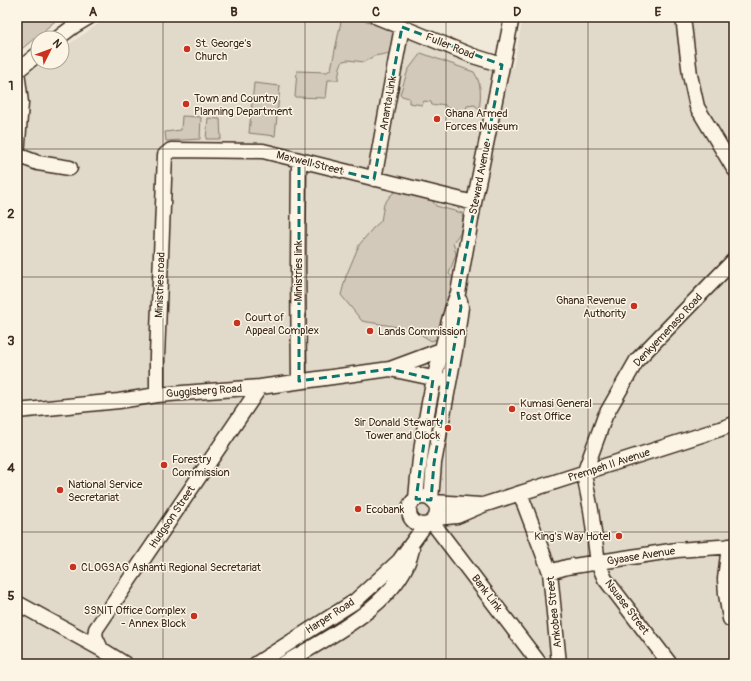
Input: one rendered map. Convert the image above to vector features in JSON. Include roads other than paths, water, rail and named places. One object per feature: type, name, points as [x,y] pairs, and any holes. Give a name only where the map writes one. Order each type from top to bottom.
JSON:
[{"type":"street","points":[[69,30],[89,17]]},
{"type":"street","name":"Fuller Road","points":[[377,17],[473,56],[502,65]]},
{"type":"street","name":"Steward Avenue","points":[[432,501],[434,463],[449,381],[448,350],[452,305],[458,293],[474,203],[512,17]]},
{"type":"street","points":[[683,17],[690,75],[697,107],[734,169]]},
{"type":"street","name":"Ananta Link","points":[[374,179],[402,27]]},
{"type":"street","points":[[30,60],[17,71],[21,103],[17,155],[38,163],[70,168]]},
{"type":"street","name":"Maxwell Street","points":[[164,175],[165,155],[171,150],[263,151],[474,203]]},
{"type":"street","name":"Ministries link","points":[[299,161],[299,380]]},
{"type":"street","name":"Ministries road","points":[[158,395],[157,356],[164,175]]},
{"type":"street","name":"Denkyemenaso Road","points":[[584,474],[605,416],[637,360],[734,261]]},
{"type":"street","name":"Steward Avenue","points":[[416,499],[420,456],[433,379],[448,350]]},
{"type":"street","name":"Guggisberg Road","points":[[17,411],[119,401],[158,395],[260,387],[299,380],[390,369],[448,350]]},
{"type":"street","name":"Guggisberg Road","points":[[390,369],[433,379],[449,381]]},
{"type":"street","name":"Hudgson Street","points":[[101,649],[95,636],[96,629],[260,387]]},
{"type":"street","name":"Prempeh II Avenue","points":[[431,522],[457,516],[483,505],[584,474],[734,424]]},
{"type":"street","name":"Nsuase Street","points":[[584,474],[591,510],[598,563],[605,579],[670,664]]},
{"type":"street","name":"Ankobea Street","points":[[520,493],[550,572],[559,664]]},
{"type":"street","points":[[398,561],[411,518],[410,506],[416,499],[423,497],[432,501],[436,507],[437,513],[431,522],[420,525],[411,518]]},
{"type":"street","name":"Prempeh II Avenue","points":[[432,501],[483,505]]},
{"type":"street","name":"Harper Road","points":[[256,664],[354,602],[398,561],[413,541],[431,522]]},
{"type":"street","name":"Bank Link","points":[[431,522],[540,664]]},
{"type":"street","points":[[283,664],[362,615],[388,593],[402,574],[409,561],[413,541]]},
{"type":"street","points":[[730,619],[725,579],[732,546]]},
{"type":"street","name":"Gyaase Avenue","points":[[550,572],[567,567],[677,550],[732,546]]},
{"type":"street","points":[[19,604],[101,649],[125,664]]},
{"type":"place","name":"St. George's Church","points":[[187,49]]},
{"type":"place","name":"Town and Country Planning Department","points":[[186,104]]},
{"type":"place","name":"Ghana Armed Forces Museum","points":[[437,119]]},
{"type":"place","name":"Ghana Revenue Authority","points":[[634,306]]},
{"type":"place","name":"Court of Appeal Complex","points":[[237,323]]},
{"type":"place","name":"Lands Commission","points":[[370,331]]},
{"type":"place","name":"Kumasi General Post Office","points":[[512,409]]},
{"type":"place","name":"Sir Donald Stewart Tower and Clock","points":[[448,428]]},
{"type":"place","name":"Forestry Commission","points":[[164,465]]},
{"type":"place","name":"National Service Secretariat","points":[[60,490]]},
{"type":"place","name":"Ecobank","points":[[358,509]]},
{"type":"place","name":"King's Way Hotel","points":[[619,536]]},
{"type":"place","name":"CLOGSAG Ashanti Regional Secretariat","points":[[73,567]]},
{"type":"place","name":"SSNIT Office Complex - Annex Block","points":[[194,616]]}]
